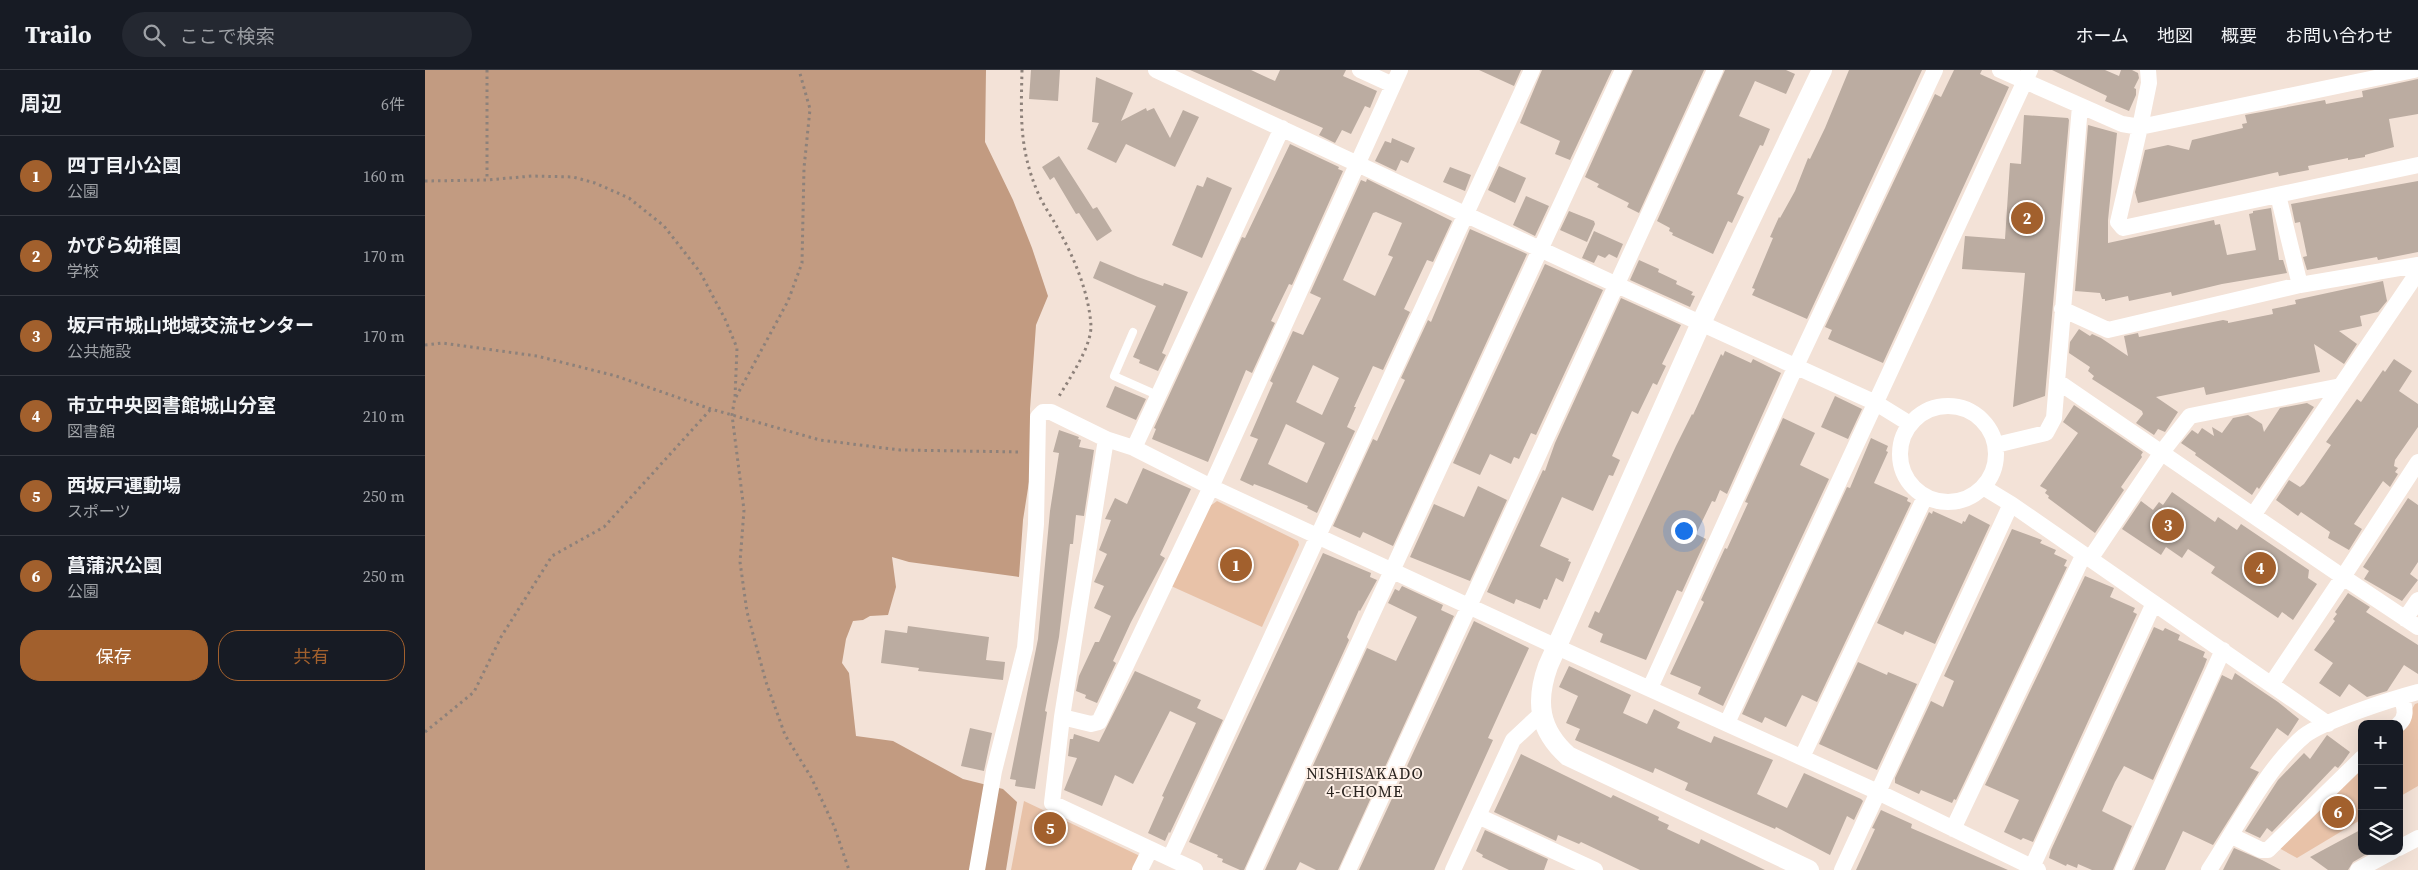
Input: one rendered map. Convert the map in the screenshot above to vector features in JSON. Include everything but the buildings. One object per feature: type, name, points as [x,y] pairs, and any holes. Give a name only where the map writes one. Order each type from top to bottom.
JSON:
[{"type":"street","points":[[1157,70],[1617,285],[1876,403],[1910,424]]},
{"type":"street","points":[[1360,70],[1393,85]]},
{"type":"street","points":[[1063,717],[1091,724],[1099,722],[1211,487],[1356,162],[1400,70]]},
{"type":"street","points":[[1170,858],[1532,70]]},
{"type":"street","points":[[1254,870],[1623,70]]},
{"type":"street","points":[[1348,870],[1715,70]]},
{"type":"street","points":[[1809,870],[1573,760],[1557,747],[1542,713],[1541,687],[1701,323],[1822,70]]},
{"type":"street","points":[[1650,688],[1796,366],[1935,70]]},
{"type":"street","points":[[2000,70],[2027,76],[2080,106],[2123,124],[2140,127],[2414,70]]},
{"type":"street","points":[[2148,70],[2149,82],[2118,222],[2123,228],[2418,165]]},
{"type":"street","points":[[1727,723],[2027,76]]},
{"type":"street","points":[[1996,445],[2046,433],[2054,418],[2080,106]]},
{"type":"street","points":[[1134,448],[1282,128]]},
{"type":"street","points":[[2278,195],[2300,285]]},
{"type":"street","points":[[2062,309],[2108,330],[2300,285],[2418,265]]},
{"type":"street","points":[[2254,514],[2418,272]]},
{"type":"street","points":[[2057,382],[2412,623],[2418,600]]},
{"type":"street","points":[[1953,829],[2087,558],[2162,452],[2190,416],[2341,386]]},
{"type":"street","points":[[1941,406],[1956,407],[1970,412],[1982,421],[1996,445],[1995,465],[1983,487],[1970,497],[1955,502],[1940,502],[1925,497],[1911,485],[1902,468],[1901,441],[1910,424],[1927,411],[1941,406]]},
{"type":"street","points":[[977,870],[994,771],[1025,648],[1036,524],[1038,417],[1043,412],[1051,412],[1106,440],[1134,448],[1211,487],[1877,792],[2035,869],[2154,603]]},
{"type":"street","points":[[1106,440],[1051,803],[1195,870]]},
{"type":"street","points":[[2272,683],[2418,462]]},
{"type":"street","points":[[1983,487],[2011,504],[2087,558],[2272,683],[2328,724]]},
{"type":"street","points":[[1802,757],[1925,497]]},
{"type":"street","points":[[1842,870],[2011,504]]},
{"type":"street","points":[[2123,870],[2223,650]]},
{"type":"street","points":[[2209,870],[2284,755],[2306,735],[2328,724],[2418,692]]},
{"type":"street","points":[[2401,697],[2405,711],[2403,720]]},
{"type":"street","points":[[1453,870],[1513,740],[1542,713]]},
{"type":"street","points":[[2231,836],[2261,850],[2268,850],[2358,762]]},
{"type":"street","points":[[1478,816],[1595,870]]},
{"type":"street","points":[[2403,846],[2418,838]]},
{"type":"street","points":[[1140,870],[1150,850]]},
{"type":"street","points":[[2358,870],[2386,855]]},
{"type":"lane","points":[[1133,332],[1114,376],[1157,395]]},
{"type":"path","points":[[487,70],[487,180]]},
{"type":"path","points":[[735,397],[788,301],[802,263],[804,168],[810,108],[799,70]]},
{"type":"path","points":[[1022,70],[1021,131],[1028,165],[1038,194],[1073,258],[1085,294],[1091,327],[1082,356],[1051,412]]},
{"type":"path","points":[[425,181],[487,180],[541,176],[573,178],[595,182],[629,198],[664,226],[700,272],[728,326],[737,348],[735,397],[732,415],[744,510],[740,562],[747,612],[766,682],[785,735],[811,777],[834,826],[849,870]]},
{"type":"path","points":[[425,345],[442,343],[537,356],[616,376],[711,409],[820,440],[899,450],[1037,453]]},
{"type":"path","points":[[425,732],[474,692],[501,637],[552,556],[604,527],[711,409]]},
{"type":"shaded area","points":[[425,70],[986,70],[985,142],[1013,200],[1048,296],[1036,325],[1030,409],[1031,469],[1023,520],[1019,577],[909,562],[892,557],[896,587],[888,615],[870,616],[863,620],[853,621],[846,639],[842,663],[849,673],[856,736],[893,741],[963,779],[1003,789],[1017,802],[1006,870],[425,870]]},
{"type":"shaded area","points":[[1217,501],[1298,541],[1299,545],[1262,627],[1171,586],[1210,506]]},
{"type":"shaded area","points":[[2418,703],[2418,786],[2403,795],[2403,724],[2415,704]]},
{"type":"shaded area","points":[[2358,769],[2358,821],[2297,858],[2279,848]]},
{"type":"shaded area","points":[[1024,801],[1140,856],[1133,870],[1011,870]]},
{"type":"place","name":"かぴら幼稚園","points":[[2027,218]]},
{"type":"place","name":"坂戸市城山地域交流センター","points":[[2168,525]]},
{"type":"place","name":"四丁目小公園","points":[[1236,565]]},
{"type":"place","name":"市立中央図書館城山分室","points":[[2260,568]]},
{"type":"place","name":"菖蒲沢公園","points":[[2338,812]]},
{"type":"place","name":"西坂戸運動場","points":[[1050,828]]},
{"type":"district","name":"NISHISAKADO 4-CHOME","points":[[1365,782]]}]
